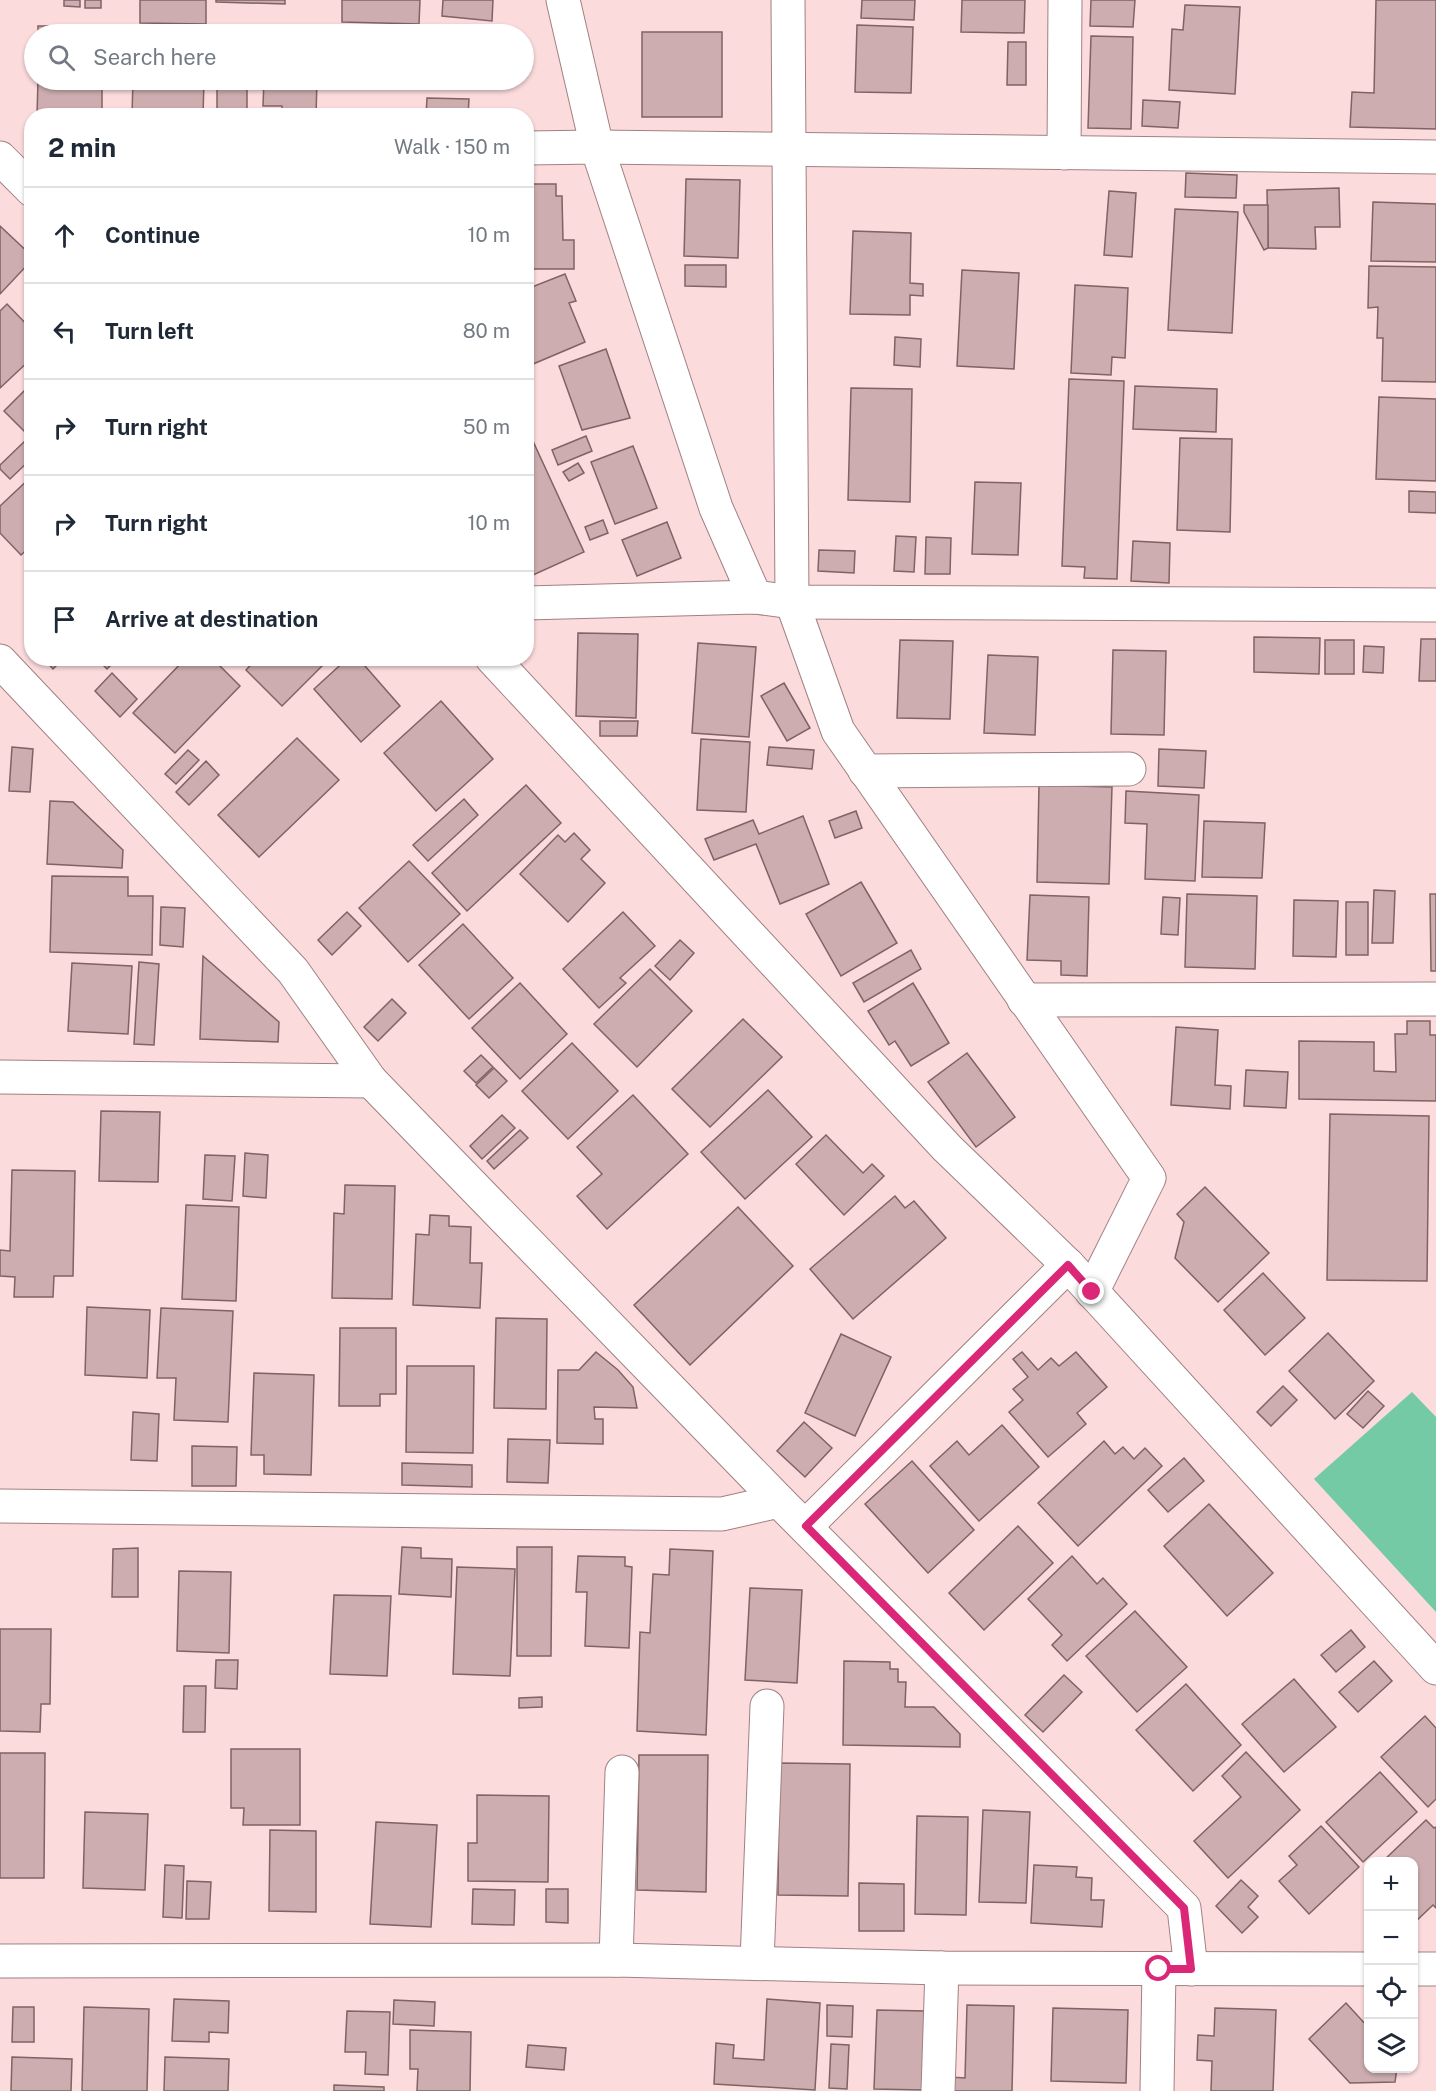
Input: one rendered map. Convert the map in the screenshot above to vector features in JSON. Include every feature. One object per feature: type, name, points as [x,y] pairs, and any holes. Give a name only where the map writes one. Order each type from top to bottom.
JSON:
[{"type":"street","points":[[563,0],[597,147],[716,508],[755,597]]},
{"type":"street","points":[[788,0],[792,602],[838,731],[1149,1178],[1092,1292]]},
{"type":"street","points":[[1064,153],[1065,0]]},
{"type":"street","points":[[534,148],[1436,157]]},
{"type":"street","points":[[0,157],[24,157]]},
{"type":"street","points":[[0,157],[24,182]]},
{"type":"street","points":[[534,603],[755,597],[792,602],[1436,605]]},
{"type":"street","points":[[0,661],[293,971],[371,1081],[779,1500],[1184,1908],[1157,2091]]},
{"type":"street","points":[[499,666],[947,1148],[1068,1265],[1436,1668]]},
{"type":"street","points":[[865,771],[1129,770]]},
{"type":"street","points":[[1024,1000],[1436,999]]},
{"type":"street","points":[[0,1077],[371,1081]]},
{"type":"street","points":[[806,1526],[1068,1265]]},
{"type":"street","points":[[0,1506],[722,1514],[779,1500]]},
{"type":"street","points":[[757,1962],[767,1706]]},
{"type":"street","points":[[616,1960],[622,1772]]},
{"type":"street","points":[[0,1961],[616,1960],[942,1968],[1364,1969]]},
{"type":"street","points":[[938,2091],[942,1968]]},
{"type":"street","points":[[1418,1970],[1436,1970]]},
{"type":"green space","points":[[1412,1392],[1436,1417],[1436,1612],[1314,1479]]},
{"type":"building","points":[[64,0],[80,0],[80,7],[64,6]]},
{"type":"building","points":[[85,0],[101,0],[101,8],[85,8]]},
{"type":"building","points":[[140,0],[206,0],[206,24],[140,23]]},
{"type":"building","points":[[216,0],[285,0],[285,4],[216,2]]},
{"type":"building","points":[[342,0],[420,0],[419,24],[342,22]]},
{"type":"building","points":[[443,0],[493,0],[492,21],[442,16]]},
{"type":"building","points":[[862,0],[915,0],[914,20],[861,18]]},
{"type":"building","points":[[962,0],[1025,0],[1024,33],[961,32]]},
{"type":"building","points":[[1091,0],[1135,0],[1133,27],[1090,26]]},
{"type":"building","points":[[1376,0],[1436,0],[1436,129],[1350,127],[1352,92],[1374,93]]},
{"type":"building","points":[[1185,5],[1240,7],[1235,94],[1169,90],[1172,29],[1183,30]]},
{"type":"building","points":[[857,25],[913,27],[911,93],[855,92]]},
{"type":"building","points":[[642,32],[722,32],[722,117],[642,117]]},
{"type":"building","points":[[1091,36],[1133,37],[1131,129],[1088,128]]},
{"type":"building","points":[[1008,42],[1026,42],[1026,85],[1007,85]]},
{"type":"building","points":[[38,90],[102,90],[102,108],[37,108]]},
{"type":"building","points":[[133,90],[204,90],[203,108],[132,108]]},
{"type":"building","points":[[217,90],[247,90],[247,108],[217,108]]},
{"type":"building","points":[[264,90],[317,90],[316,108],[263,106]]},
{"type":"building","points":[[427,98],[469,99],[468,108],[426,108]]},
{"type":"building","points":[[1143,100],[1180,102],[1178,128],[1142,126]]},
{"type":"building","points":[[1186,173],[1237,175],[1236,198],[1185,197]]},
{"type":"building","points":[[686,179],[740,180],[738,258],[684,256]]},
{"type":"building","points":[[534,184],[556,184],[556,196],[562,196],[563,240],[574,240],[574,269],[534,269]]},
{"type":"building","points":[[1339,188],[1340,227],[1315,227],[1316,249],[1268,248],[1267,190]]},
{"type":"building","points":[[1109,191],[1136,193],[1132,257],[1104,255]]},
{"type":"building","points":[[1373,202],[1436,204],[1436,262],[1371,261]]},
{"type":"building","points":[[1244,205],[1268,205],[1268,248],[1264,250],[1244,212]]},
{"type":"building","points":[[1175,209],[1238,212],[1232,333],[1168,330]]},
{"type":"building","points":[[0,226],[24,248],[24,268],[0,294]]},
{"type":"building","points":[[853,231],[911,233],[910,283],[923,284],[923,296],[910,295],[910,315],[850,314]]},
{"type":"building","points":[[685,265],[726,265],[726,287],[685,286]]},
{"type":"building","points":[[1369,266],[1436,267],[1436,382],[1382,381],[1383,338],[1377,338],[1378,307],[1368,308]]},
{"type":"building","points":[[962,270],[1019,273],[1014,369],[957,366]]},
{"type":"building","points":[[565,274],[576,301],[569,303],[585,342],[534,364],[534,286]]},
{"type":"building","points":[[1075,285],[1128,288],[1125,358],[1112,357],[1111,375],[1071,373]]},
{"type":"building","points":[[7,304],[24,322],[24,366],[0,388],[0,311]]},
{"type":"building","points":[[895,337],[921,339],[920,367],[894,365]]},
{"type":"building","points":[[606,349],[630,418],[582,430],[559,366]]},
{"type":"building","points":[[1069,379],[1124,381],[1117,579],[1084,578],[1085,567],[1062,566]]},
{"type":"building","points":[[1135,386],[1217,389],[1216,432],[1133,429]]},
{"type":"building","points":[[851,388],[912,389],[910,502],[848,500]]},
{"type":"building","points":[[24,391],[24,431],[4,411]]},
{"type":"building","points":[[1379,397],[1436,399],[1436,481],[1376,479]]},
{"type":"building","points":[[586,436],[592,451],[558,465],[552,450]]},
{"type":"building","points":[[1180,438],[1232,439],[1230,532],[1177,530]]},
{"type":"building","points":[[24,442],[24,466],[10,479],[0,469],[0,465]]},
{"type":"building","points":[[534,443],[584,552],[534,575]]},
{"type":"building","points":[[633,446],[657,508],[615,524],[591,462]]},
{"type":"building","points":[[578,463],[584,473],[569,481],[563,472]]},
{"type":"building","points":[[975,482],[1021,483],[1018,555],[972,554]]},
{"type":"building","points":[[24,484],[24,552],[21,555],[0,533],[0,506]]},
{"type":"building","points":[[1409,491],[1436,492],[1436,513],[1409,512]]},
{"type":"building","points":[[603,520],[608,533],[590,540],[585,527]]},
{"type":"building","points":[[667,522],[681,558],[637,576],[622,540]]},
{"type":"building","points":[[896,536],[916,537],[914,572],[894,571]]},
{"type":"building","points":[[926,537],[951,538],[950,574],[925,574]]},
{"type":"building","points":[[1133,541],[1170,543],[1169,583],[1131,581]]},
{"type":"building","points":[[819,550],[855,551],[854,573],[818,571]]},
{"type":"building","points":[[578,633],[638,634],[636,718],[576,716]]},
{"type":"building","points":[[1254,637],[1320,638],[1319,674],[1254,672]]},
{"type":"building","points":[[1421,639],[1436,639],[1436,681],[1419,681]]},
{"type":"building","points":[[900,640],[953,641],[950,719],[897,718]]},
{"type":"building","points":[[1325,640],[1354,640],[1354,674],[1325,674]]},
{"type":"building","points":[[698,643],[756,647],[749,737],[692,733]]},
{"type":"building","points":[[1364,646],[1384,647],[1383,673],[1363,672]]},
{"type":"building","points":[[1113,650],[1166,651],[1164,735],[1111,734]]},
{"type":"building","points":[[988,655],[1038,657],[1035,735],[984,733]]},
{"type":"building","points":[[178,666],[220,666],[240,686],[175,753],[133,713]]},
{"type":"building","points":[[250,666],[322,666],[282,706],[246,670]]},
{"type":"building","points":[[339,666],[365,666],[400,706],[361,742],[314,689]]},
{"type":"building","points":[[112,673],[137,699],[120,717],[95,691]]},
{"type":"building","points":[[784,683],[810,728],[787,741],[761,696]]},
{"type":"building","points":[[441,701],[493,759],[436,811],[384,753]]},
{"type":"building","points":[[600,721],[638,721],[637,736],[600,736]]},
{"type":"building","points":[[297,738],[339,780],[259,857],[218,815]]},
{"type":"building","points":[[701,739],[750,742],[746,812],[697,810]]},
{"type":"building","points":[[12,747],[33,749],[30,792],[9,791]]},
{"type":"building","points":[[769,747],[814,750],[812,769],[767,765]]},
{"type":"building","points":[[1159,749],[1206,751],[1204,788],[1158,786]]},
{"type":"building","points":[[188,750],[199,760],[176,784],[165,774]]},
{"type":"building","points":[[206,761],[219,775],[189,805],[176,792]]},
{"type":"building","points":[[526,785],[561,823],[467,911],[432,873]]},
{"type":"building","points":[[1039,785],[1112,787],[1109,884],[1037,882]]},
{"type":"building","points":[[1126,791],[1199,795],[1195,881],[1145,879],[1147,824],[1125,823]]},
{"type":"building","points":[[464,799],[478,815],[428,861],[413,845]]},
{"type":"building","points":[[50,801],[73,802],[123,850],[122,868],[47,864]]},
{"type":"building","points":[[856,811],[862,828],[835,838],[829,821]]},
{"type":"building","points":[[803,816],[829,884],[780,904],[756,844],[714,860],[705,839],[753,820],[759,834]]},
{"type":"building","points":[[1204,821],[1265,823],[1262,878],[1202,877]]},
{"type":"building","points":[[574,833],[590,850],[581,859],[605,883],[568,922],[520,874],[558,835],[565,842]]},
{"type":"building","points":[[409,861],[460,914],[408,962],[359,908]]},
{"type":"building","points":[[52,876],[128,877],[128,896],[153,896],[152,955],[50,952]]},
{"type":"building","points":[[861,882],[897,943],[841,976],[806,914]]},
{"type":"building","points":[[1374,890],[1395,891],[1393,943],[1372,943]]},
{"type":"building","points":[[1187,894],[1257,896],[1255,969],[1185,967]]},
{"type":"building","points":[[1430,894],[1436,894],[1436,971],[1431,971]]},
{"type":"building","points":[[1030,895],[1089,897],[1087,976],[1061,975],[1061,961],[1027,960]]},
{"type":"building","points":[[1163,897],[1180,898],[1178,935],[1161,934]]},
{"type":"building","points":[[1294,900],[1338,901],[1336,957],[1293,956]]},
{"type":"building","points":[[1346,902],[1368,902],[1368,955],[1346,955]]},
{"type":"building","points":[[161,907],[185,908],[183,947],[160,945]]},
{"type":"building","points":[[347,912],[361,926],[332,955],[318,940]]},
{"type":"building","points":[[623,912],[655,946],[620,978],[626,983],[599,1008],[563,969]]},
{"type":"building","points":[[463,924],[513,978],[469,1019],[419,965]]},
{"type":"building","points":[[680,940],[694,953],[670,980],[655,966]]},
{"type":"building","points":[[911,950],[921,969],[864,1002],[853,983]]},
{"type":"building","points":[[203,956],[279,1022],[278,1042],[200,1039]]},
{"type":"building","points":[[139,962],[159,964],[154,1045],[134,1044]]},
{"type":"building","points":[[72,963],[132,966],[128,1034],[68,1031]]},
{"type":"building","points":[[650,969],[692,1011],[637,1067],[594,1024]]},
{"type":"building","points":[[520,983],[567,1034],[520,1079],[472,1028]]},
{"type":"building","points":[[913,983],[949,1043],[911,1066],[895,1041],[889,1045],[868,1011]]},
{"type":"building","points":[[392,999],[406,1013],[378,1041],[364,1027]]},
{"type":"building","points":[[743,1019],[782,1057],[710,1127],[672,1089]]},
{"type":"building","points":[[1407,1021],[1430,1021],[1430,1035],[1436,1035],[1436,1101],[1299,1099],[1299,1041],[1374,1042],[1374,1071],[1396,1072],[1395,1034],[1407,1034]]},
{"type":"building","points":[[1176,1027],[1218,1030],[1215,1085],[1231,1086],[1230,1109],[1171,1105]]},
{"type":"building","points":[[572,1043],[618,1091],[568,1139],[522,1091]]},
{"type":"building","points":[[967,1053],[1015,1117],[976,1147],[928,1082]]},
{"type":"building","points":[[481,1055],[493,1067],[476,1083],[464,1071]]},
{"type":"building","points":[[494,1068],[507,1081],[489,1098],[476,1085]]},
{"type":"building","points":[[1246,1070],[1288,1072],[1286,1108],[1244,1106]]},
{"type":"building","points":[[768,1090],[812,1137],[745,1199],[701,1152]]},
{"type":"building","points":[[633,1095],[688,1154],[607,1229],[577,1196],[602,1174],[577,1147]]},
{"type":"building","points":[[101,1111],[160,1112],[158,1182],[99,1181]]},
{"type":"building","points":[[1330,1114],[1429,1116],[1427,1281],[1327,1280]]},
{"type":"building","points":[[502,1115],[515,1128],[482,1159],[470,1146]]},
{"type":"building","points":[[520,1130],[528,1138],[494,1169],[487,1161]]},
{"type":"building","points":[[826,1135],[863,1173],[872,1164],[884,1176],[844,1215],[796,1164]]},
{"type":"building","points":[[245,1153],[268,1155],[266,1198],[243,1196]]},
{"type":"building","points":[[205,1155],[235,1156],[232,1201],[203,1199]]},
{"type":"building","points":[[12,1170],[75,1171],[73,1276],[54,1276],[53,1297],[14,1297],[15,1277],[0,1276],[0,1250],[10,1251]]},
{"type":"building","points":[[345,1185],[395,1186],[392,1299],[332,1298],[334,1213],[344,1214]]},
{"type":"building","points":[[1205,1187],[1269,1253],[1218,1302],[1175,1258],[1184,1222],[1177,1214]]},
{"type":"building","points":[[895,1196],[905,1208],[914,1201],[946,1238],[853,1319],[810,1269]]},
{"type":"building","points":[[186,1205],[239,1207],[236,1301],[182,1299]]},
{"type":"building","points":[[738,1207],[793,1266],[690,1365],[634,1305]]},
{"type":"building","points":[[430,1215],[449,1216],[449,1226],[471,1227],[470,1263],[482,1263],[480,1308],[413,1305],[416,1234],[429,1235]]},
{"type":"building","points":[[1263,1273],[1305,1318],[1265,1355],[1224,1310]]},
{"type":"building","points":[[87,1307],[150,1310],[147,1378],[85,1375]]},
{"type":"building","points":[[161,1308],[233,1311],[228,1422],[174,1420],[176,1378],[157,1378]]},
{"type":"building","points":[[496,1318],[547,1319],[546,1409],[494,1408]]},
{"type":"building","points":[[340,1328],[396,1328],[396,1394],[380,1394],[380,1406],[339,1406]]},
{"type":"building","points":[[1328,1333],[1374,1381],[1335,1419],[1289,1371]]},
{"type":"building","points":[[841,1334],[891,1357],[855,1436],[805,1413]]},
{"type":"building","points":[[596,1352],[618,1370],[633,1387],[637,1408],[594,1407],[595,1419],[603,1419],[603,1444],[557,1443],[558,1370],[579,1370]]},
{"type":"building","points":[[1022,1352],[1038,1370],[1051,1358],[1059,1366],[1076,1352],[1107,1387],[1077,1413],[1086,1424],[1048,1457],[1009,1412],[1023,1400],[1013,1389],[1028,1377],[1013,1359]]},
{"type":"building","points":[[407,1366],[474,1366],[473,1453],[406,1452]]},
{"type":"building","points":[[254,1373],[314,1375],[311,1475],[264,1474],[264,1455],[251,1455]]},
{"type":"building","points":[[1283,1386],[1297,1400],[1271,1426],[1257,1412]]},
{"type":"building","points":[[1368,1391],[1384,1406],[1363,1428],[1347,1414]]},
{"type":"building","points":[[133,1412],[159,1414],[157,1461],[131,1460]]},
{"type":"building","points":[[804,1422],[832,1448],[805,1477],[777,1451]]},
{"type":"building","points":[[1002,1425],[1039,1467],[979,1521],[930,1466],[957,1441],[969,1455]]},
{"type":"building","points":[[508,1439],[550,1440],[548,1483],[507,1482]]},
{"type":"building","points":[[1104,1441],[1115,1454],[1123,1447],[1134,1459],[1145,1448],[1162,1466],[1078,1546],[1038,1503]]},
{"type":"building","points":[[192,1446],[237,1447],[236,1486],[192,1486]]},
{"type":"building","points":[[1184,1458],[1204,1481],[1168,1512],[1148,1490]]},
{"type":"building","points":[[912,1461],[974,1530],[928,1573],[865,1504]]},
{"type":"building","points":[[402,1463],[472,1465],[472,1487],[402,1485]]},
{"type":"building","points":[[1209,1504],[1273,1573],[1227,1616],[1164,1546]]},
{"type":"building","points":[[1018,1526],[1053,1563],[984,1630],[949,1593]]},
{"type":"building","points":[[402,1547],[421,1548],[421,1558],[452,1559],[451,1597],[399,1594]]},
{"type":"building","points":[[517,1547],[552,1547],[551,1656],[517,1656]]},
{"type":"building","points":[[138,1548],[138,1597],[112,1597],[113,1549]]},
{"type":"building","points":[[670,1549],[713,1551],[706,1735],[637,1731],[640,1632],[650,1633],[653,1574],[669,1575]]},
{"type":"building","points":[[578,1556],[625,1557],[625,1566],[632,1567],[629,1648],[585,1646],[587,1592],[576,1592]]},
{"type":"building","points":[[1072,1556],[1097,1584],[1103,1578],[1127,1604],[1067,1661],[1052,1645],[1062,1635],[1028,1599]]},
{"type":"building","points":[[457,1567],[515,1569],[510,1676],[453,1674]]},
{"type":"building","points":[[179,1571],[231,1572],[229,1653],[177,1651]]},
{"type":"building","points":[[750,1588],[802,1590],[797,1683],[745,1680]]},
{"type":"building","points":[[334,1595],[391,1596],[387,1676],[330,1674]]},
{"type":"building","points":[[1135,1611],[1187,1667],[1137,1712],[1086,1656]]},
{"type":"building","points":[[0,1629],[51,1629],[50,1704],[41,1704],[40,1732],[0,1731]]},
{"type":"building","points":[[1351,1630],[1365,1647],[1336,1672],[1321,1655]]},
{"type":"building","points":[[216,1660],[238,1660],[237,1689],[215,1688]]},
{"type":"building","points":[[844,1661],[890,1662],[890,1669],[898,1669],[898,1682],[906,1682],[905,1707],[934,1707],[960,1734],[960,1747],[843,1745]]},
{"type":"building","points":[[1374,1661],[1392,1681],[1358,1712],[1339,1692]]},
{"type":"building","points":[[1064,1675],[1082,1692],[1043,1732],[1025,1715]]},
{"type":"building","points":[[1294,1679],[1336,1727],[1284,1772],[1242,1724]]},
{"type":"building","points":[[1186,1684],[1241,1745],[1193,1791],[1136,1730]]},
{"type":"building","points":[[184,1686],[206,1686],[205,1732],[183,1732]]},
{"type":"building","points":[[542,1697],[542,1707],[519,1708],[519,1698]]},
{"type":"building","points":[[1425,1716],[1436,1728],[1436,1799],[1428,1807],[1381,1757]]},
{"type":"building","points":[[231,1749],[300,1749],[300,1825],[243,1825],[244,1808],[231,1808]]},
{"type":"building","points":[[1246,1752],[1300,1810],[1228,1878],[1194,1841],[1241,1797],[1222,1776]]},
{"type":"building","points":[[0,1753],[45,1753],[44,1878],[0,1878]]},
{"type":"building","points":[[639,1755],[708,1755],[706,1892],[637,1890]]},
{"type":"building","points":[[779,1763],[850,1764],[848,1896],[778,1895]]},
{"type":"building","points":[[1380,1772],[1417,1812],[1368,1857],[1364,1857],[1363,1862],[1326,1822]]},
{"type":"building","points":[[477,1795],[549,1796],[548,1882],[468,1881],[468,1843],[477,1843]]},
{"type":"building","points":[[983,1810],[1030,1812],[1026,1903],[979,1902]]},
{"type":"building","points":[[85,1812],[148,1814],[145,1890],[83,1888]]},
{"type":"building","points":[[917,1816],[968,1817],[966,1915],[915,1914]]},
{"type":"building","points":[[1426,1820],[1434,1828],[1436,1827],[1436,1908],[1433,1905],[1418,1919],[1418,1857],[1387,1857]]},
{"type":"building","points":[[376,1822],[437,1825],[431,1927],[370,1924]]},
{"type":"building","points":[[1321,1826],[1359,1867],[1309,1914],[1279,1881],[1297,1865],[1289,1856]]},
{"type":"building","points":[[270,1830],[316,1831],[316,1912],[269,1911]]},
{"type":"building","points":[[165,1865],[184,1866],[182,1918],[163,1917]]},
{"type":"building","points":[[1034,1865],[1077,1867],[1076,1877],[1092,1878],[1091,1900],[1104,1900],[1102,1927],[1031,1923]]},
{"type":"building","points":[[1241,1880],[1258,1896],[1248,1907],[1258,1917],[1242,1933],[1216,1906]]},
{"type":"building","points":[[187,1881],[211,1882],[209,1919],[186,1919]]},
{"type":"building","points":[[859,1883],[904,1884],[904,1931],[859,1931]]},
{"type":"building","points":[[473,1889],[515,1890],[514,1925],[472,1924]]},
{"type":"building","points":[[546,1889],[568,1889],[568,1923],[546,1922]]},
{"type":"building","points":[[174,1999],[229,2001],[228,2033],[209,2032],[209,2042],[172,2041]]},
{"type":"building","points":[[767,1999],[820,2003],[815,2090],[714,2084],[716,2043],[734,2045],[733,2058],[764,2060]]},
{"type":"building","points":[[394,2000],[435,2002],[434,2026],[393,2024]]},
{"type":"building","points":[[1346,2003],[1364,2023],[1364,2073],[1396,2073],[1395,2082],[1350,2083],[1309,2039]]},
{"type":"building","points":[[827,2005],[853,2006],[852,2037],[827,2036]]},
{"type":"building","points":[[967,2005],[1014,2006],[1012,2091],[949,2091],[950,2077],[965,2078]]},
{"type":"building","points":[[13,2007],[34,2007],[34,2042],[12,2042]]},
{"type":"building","points":[[84,2007],[149,2009],[147,2091],[82,2091]]},
{"type":"building","points":[[1053,2008],[1128,2010],[1126,2083],[1051,2081]]},
{"type":"building","points":[[1215,2008],[1276,2010],[1273,2091],[1211,2091],[1212,2061],[1197,2060],[1198,2035],[1214,2036]]},
{"type":"building","points":[[877,2010],[926,2011],[924,2090],[874,2089]]},
{"type":"building","points":[[347,2011],[390,2012],[388,2075],[365,2074],[366,2052],[345,2052]]},
{"type":"building","points":[[410,2030],[471,2032],[470,2091],[417,2091],[418,2069],[410,2069]]},
{"type":"building","points":[[831,2044],[849,2045],[847,2089],[829,2088]]},
{"type":"building","points":[[528,2045],[566,2048],[564,2070],[526,2067]]},
{"type":"building","points":[[12,2057],[72,2059],[71,2091],[11,2091]]},
{"type":"building","points":[[165,2057],[229,2059],[228,2091],[164,2091]]},
{"type":"building","points":[[334,2085],[384,2087],[384,2091],[334,2091]]},
{"type":"route","points":[[1092,1292],[1068,1265],[806,1526],[1184,1908],[1191,1969],[1159,1969]]}]
